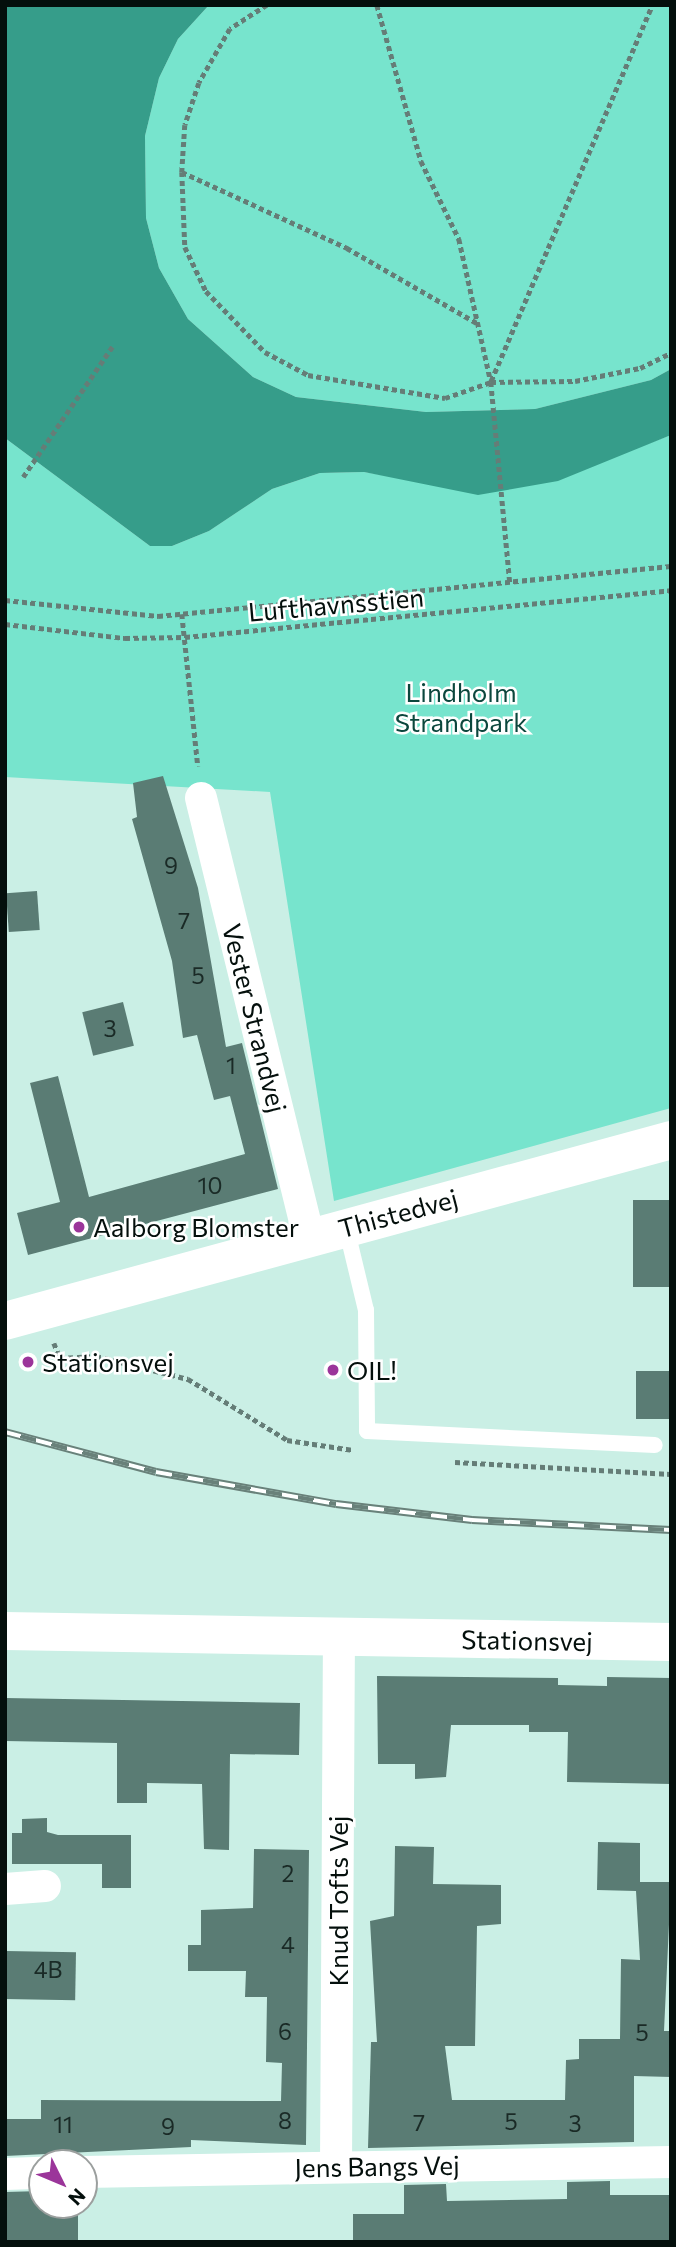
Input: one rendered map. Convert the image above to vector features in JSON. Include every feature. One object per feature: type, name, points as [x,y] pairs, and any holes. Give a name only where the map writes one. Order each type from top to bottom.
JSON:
[{"type":"street","name":"Vester Strandvej","points":[[201,799],[309,1237]]},
{"type":"street","name":"Thistedvej","points":[[23,1317],[671,1140]]},
{"type":"street","name":"Stationsvej","points":[[5,1631],[671,1642]]},
{"type":"street","name":"Knud Tofts Vej","points":[[336,2166],[339,1636]]},
{"type":"street","points":[[5,1889],[45,1886]]},
{"type":"street","name":"Jens Bangs Vej","points":[[98,2172],[671,2162]]},
{"type":"street","points":[[5,2174],[28,2173]]},
{"type":"lane","points":[[346,1227],[366,1310],[367,1432],[655,1445]]},
{"type":"path","points":[[267,5],[230,29],[199,83],[185,125],[181,172],[186,247],[206,292],[265,352],[308,375],[445,398],[491,382],[575,381],[640,368],[671,353]]},
{"type":"path","points":[[377,5],[421,162],[459,239],[491,382],[510,584]]},
{"type":"path","points":[[491,382],[652,5]]},
{"type":"path","points":[[181,172],[347,248],[478,323]]},
{"type":"path","points":[[23,477],[112,347]]},
{"type":"path","points":[[5,600],[127,617],[510,584],[671,566]]},
{"type":"path","name":"Lufthavnsstien","points":[[5,624],[125,638],[184,637],[671,590]]},
{"type":"path","points":[[182,614],[201,799]]},
{"type":"path","points":[[23,1317],[60,1358],[96,1356],[145,1365],[188,1379],[287,1440],[366,1452]]},
{"type":"path","points":[[445,1462],[671,1474]]},
{"type":"green space","points":[[209,5],[671,5],[671,369],[651,380],[535,409],[426,412],[296,397],[253,377],[188,319],[159,268],[146,218],[145,136],[159,78],[178,39]]},
{"type":"green space","name":"Lindholm Strandpark","points":[[671,435],[671,1108],[334,1201],[270,792],[5,777],[5,438],[150,546],[172,546],[209,531],[272,489],[320,473],[364,472],[418,481],[618,455]]},
{"type":"shaded area","points":[[5,5],[209,5],[178,39],[159,78],[145,136],[146,218],[159,268],[188,319],[253,377],[296,397],[426,412],[535,409],[651,380],[671,369],[671,435],[558,481],[478,495],[364,472],[320,473],[272,489],[209,531],[172,546],[150,546],[5,438]]},
{"type":"building","points":[[163,776],[198,888],[226,1047],[242,1043],[278,1189],[28,1255],[17,1213],[60,1202],[30,1083],[58,1076],[89,1197],[245,1154],[230,1096],[214,1100],[197,1035],[183,1038],[172,961],[132,819],[137,817],[133,783]]},
{"type":"building","points":[[37,891],[40,930],[9,932],[6,893]]},
{"type":"building","points":[[123,1002],[134,1046],[93,1056],[82,1012]]},
{"type":"building","points":[[633,1200],[671,1200],[671,1287],[633,1287]]},
{"type":"building","points":[[636,1371],[671,1371],[671,1419],[636,1419]]},
{"type":"building","points":[[377,1676],[558,1678],[558,1685],[607,1686],[607,1677],[671,1678],[671,1784],[567,1782],[568,1732],[529,1732],[529,1725],[451,1725],[446,1777],[415,1779],[415,1764],[378,1764]]},
{"type":"building","points":[[5,1698],[300,1703],[299,1755],[230,1754],[229,1850],[204,1849],[202,1784],[147,1783],[147,1803],[117,1803],[117,1743],[5,1741]]},
{"type":"building","points":[[47,1818],[47,1832],[58,1835],[131,1835],[131,1888],[102,1888],[102,1864],[12,1864],[12,1833],[22,1833],[22,1819]]},
{"type":"building","points":[[598,1842],[640,1843],[640,1882],[671,1882],[664,2031],[671,2031],[671,2077],[634,2076],[634,2142],[368,2148],[371,2042],[377,2042],[370,1921],[394,1916],[395,1846],[434,1847],[433,1884],[501,1885],[501,1924],[477,1926],[475,2046],[445,2046],[452,2100],[565,2100],[566,2060],[579,2059],[579,2039],[620,2039],[621,1959],[640,1960],[636,1891],[597,1890]]},
{"type":"building","points":[[254,1849],[309,1850],[306,2145],[191,2140],[191,2147],[98,2152],[98,2149],[28,2149],[28,2155],[5,2156],[5,2119],[41,2119],[41,2100],[281,2101],[282,2063],[266,2062],[267,1997],[245,1997],[246,1971],[188,1971],[188,1945],[201,1945],[201,1910],[253,1908]]},
{"type":"building","points":[[6,1951],[76,1952],[75,2000],[5,1999]]},
{"type":"building","points":[[610,2181],[610,2195],[670,2195],[671,2242],[353,2242],[353,2214],[404,2214],[404,2185],[446,2184],[447,2201],[567,2199],[567,2182]]},
{"type":"building","points":[[28,2191],[28,2219],[78,2219],[78,2242],[5,2242],[5,2192]]},
{"type":"railway","points":[[5,1432],[156,1472],[336,1504],[472,1520],[671,1530]]},
{"type":"place","name":"Aalborg Blomster","points":[[79,1227]]},
{"type":"place","name":"Stationsvej","points":[[28,1362]]},
{"type":"place","name":"OIL!","points":[[333,1370]]}]
